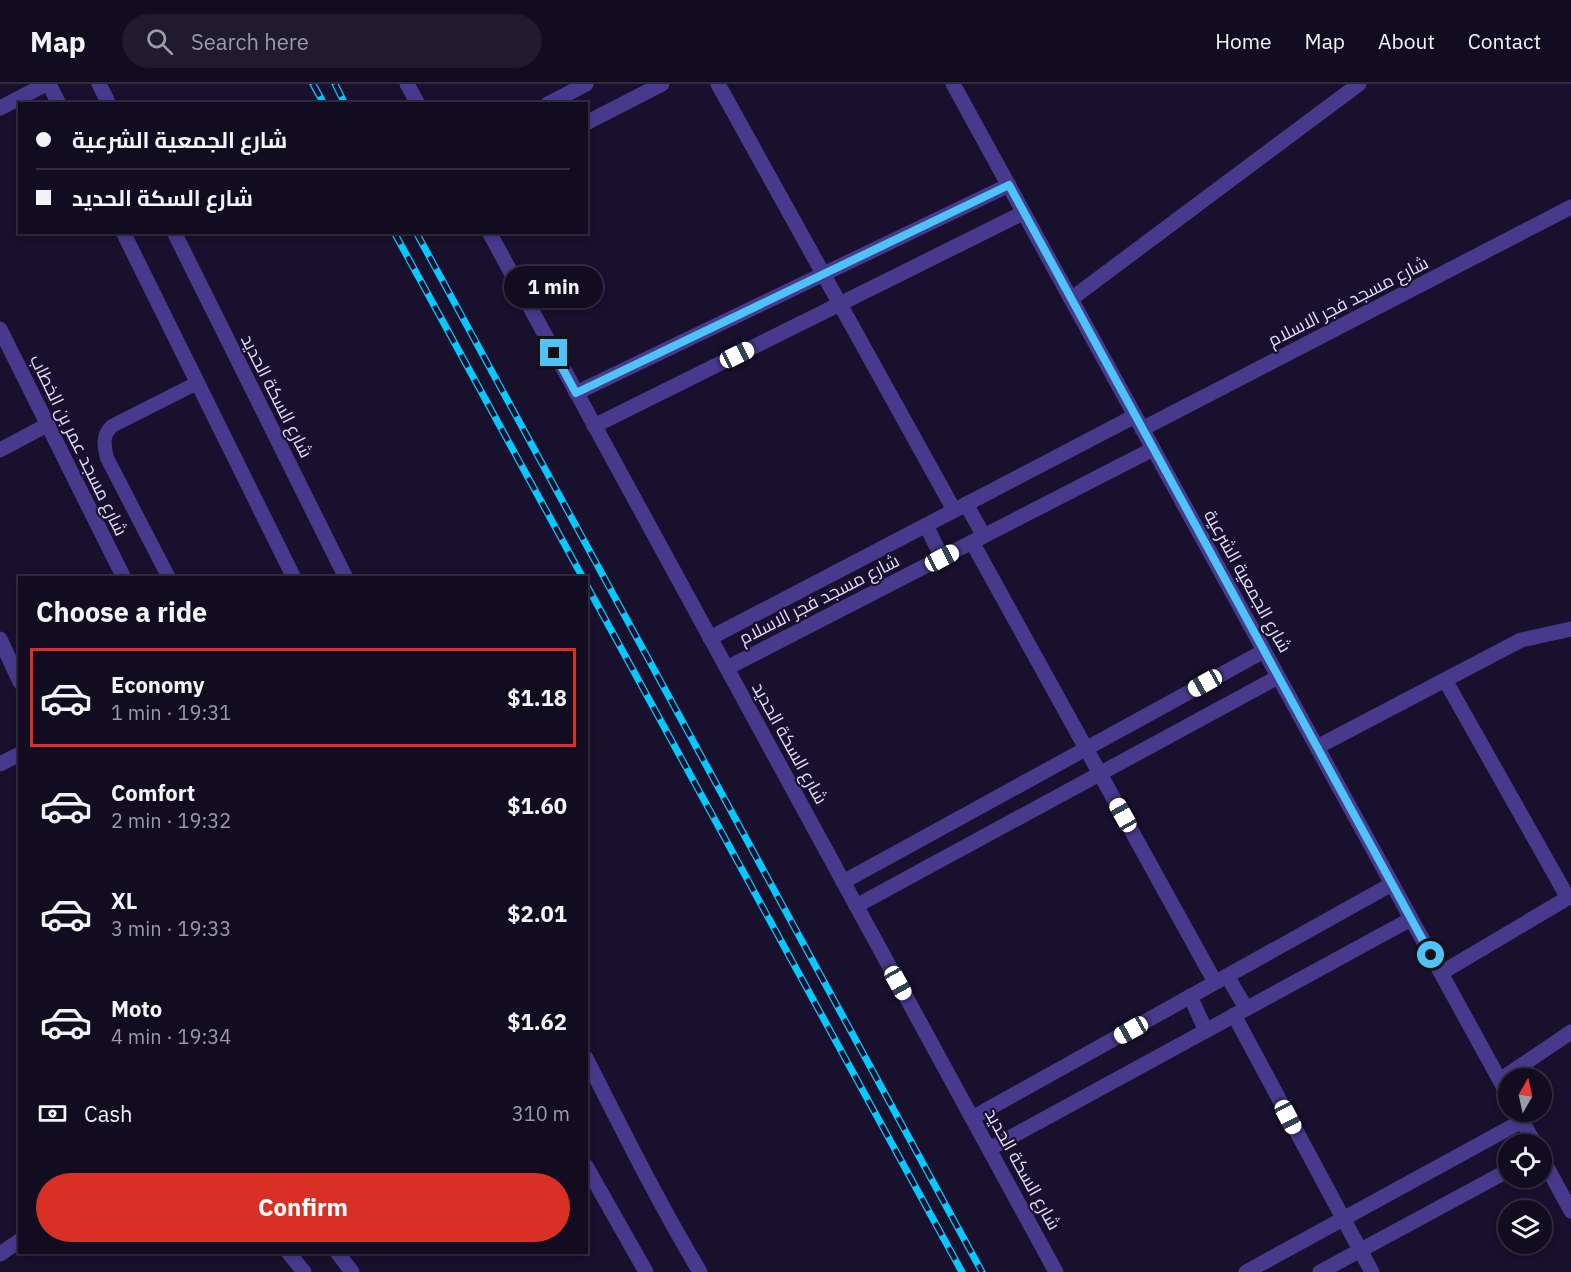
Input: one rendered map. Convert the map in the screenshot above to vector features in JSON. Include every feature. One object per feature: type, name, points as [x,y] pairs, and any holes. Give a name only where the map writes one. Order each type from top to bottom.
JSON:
[{"type":"street","points":[[0,108],[48,84],[58,102]]},
{"type":"street","points":[[99,84],[108,102]]},
{"type":"street","points":[[407,84],[417,102]]},
{"type":"street","points":[[552,102],[585,84]]},
{"type":"street","points":[[588,122],[662,84]]},
{"type":"street","points":[[718,84],[840,304],[978,539],[1100,774],[1240,1012],[1343,1219],[1372,1272]]},
{"type":"street","name":"شارع الجمعية الشرعية","points":[[953,84],[1498,1076]]},
{"type":"street","points":[[1071,299],[1356,85]]},
{"type":"street","points":[[576,393],[1009,185]]},
{"type":"street","name":"شارع مسجد فجر الاسلام","points":[[710,638],[960,507],[1138,422],[1571,207]]},
{"type":"street","points":[[594,426],[1023,213]]},
{"type":"street","points":[[124,234],[293,576]]},
{"type":"street","name":"شارع السكة الحديد","points":[[175,234],[345,576]]},
{"type":"street","name":"شارع السكة الحديد","points":[[490,234],[1056,1272]]},
{"type":"street","name":"شارع مسجد عمر بن الخطاب","points":[[0,329],[123,576]]},
{"type":"street","points":[[0,450],[47,424]]},
{"type":"street","name":"شارع مسجد فجر الاسلام","points":[[727,668],[1153,449]]},
{"type":"street","points":[[926,525],[942,558]]},
{"type":"street","points":[[1317,747],[1521,640],[1571,629]]},
{"type":"street","points":[[0,639],[18,678]]},
{"type":"street","points":[[843,882],[1264,651]]},
{"type":"street","points":[[856,906],[1278,677]]},
{"type":"street","points":[[1441,973],[1569,897],[1445,680]]},
{"type":"street","points":[[0,764],[18,755]]},
{"type":"street","points":[[972,1118],[1392,884]]},
{"type":"street","points":[[989,1149],[1411,919]]},
{"type":"street","points":[[1190,996],[1206,1031]]},
{"type":"street","points":[[1518,1068],[1571,1032]]},
{"type":"street","points":[[588,1062],[638,1163],[700,1272]]},
{"type":"street","points":[[1246,1272],[1343,1219],[1509,1122]]},
{"type":"street","points":[[588,1170],[646,1272]]},
{"type":"street","points":[[1320,1272],[1498,1176]]},
{"type":"street","points":[[1552,1176],[1571,1211]]},
{"type":"street","points":[[0,1254],[18,1241]]},
{"type":"street","points":[[290,1254],[304,1272]]},
{"type":"street","points":[[338,1254],[352,1272]]},
{"type":"lane","points":[[168,576],[107,458],[104,449],[105,440],[107,431],[112,426],[197,383]]},
{"type":"railway","points":[[313,84],[323,102]]},
{"type":"railway","points":[[335,84],[344,102]]},
{"type":"railway","points":[[395,234],[582,576]]},
{"type":"railway","points":[[417,234],[982,1272]]},
{"type":"railway","points":[[588,588],[962,1272]]},
{"type":"route","points":[[554,353],[576,393],[1009,185],[1431,955]]}]
